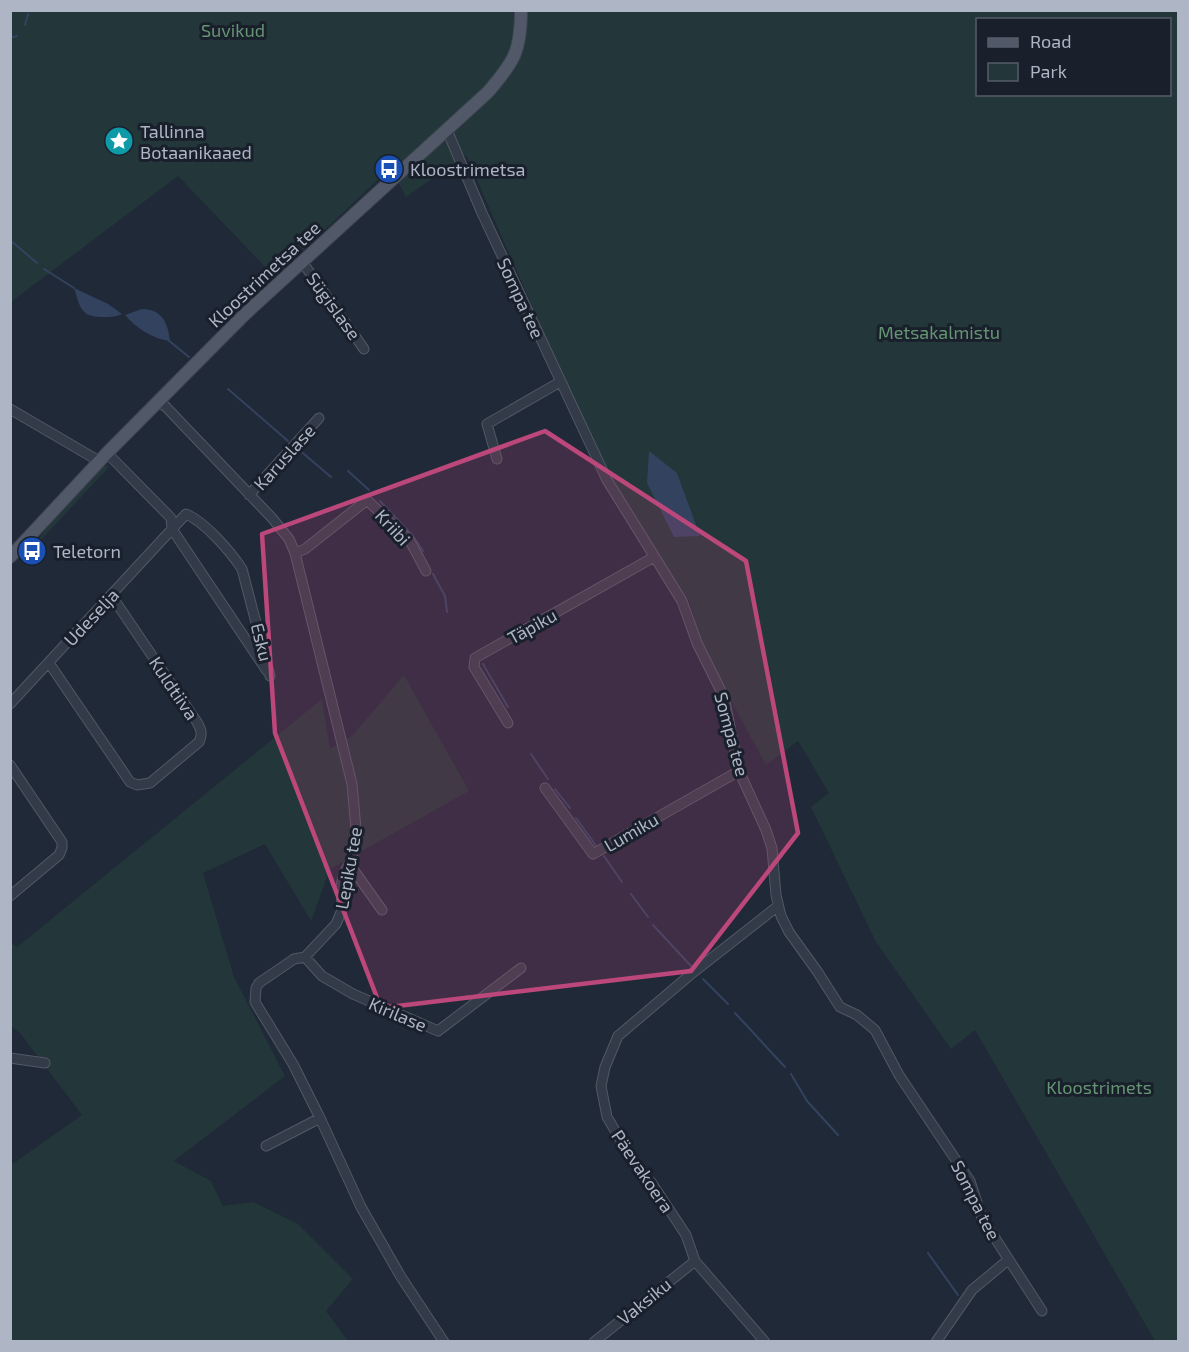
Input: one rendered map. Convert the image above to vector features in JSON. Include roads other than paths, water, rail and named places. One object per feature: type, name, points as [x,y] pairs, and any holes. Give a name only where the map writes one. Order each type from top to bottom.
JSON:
[{"type":"main road","name":"Kloostrimetsa tee","points":[[10,556],[103,457],[273,287],[303,263],[488,92],[506,72],[514,58],[520,35],[521,10]]},
{"type":"street","name":"Sompa tee","points":[[447,130],[482,213],[607,480],[682,601],[697,643],[720,689],[725,702],[739,771],[772,848],[778,906],[789,932],[840,1007],[857,1015],[874,1030],[899,1075],[970,1181],[981,1218],[1042,1311]]},
{"type":"street","name":"Sügislase","points":[[303,263],[364,349]]},
{"type":"street","points":[[497,459],[488,424],[560,382]]},
{"type":"street","name":"Lepiku tee","points":[[158,401],[282,530],[295,553],[351,784],[356,830],[352,860],[344,873],[341,886],[342,910],[336,924],[305,957],[294,959],[259,983],[256,988],[255,1002],[292,1064],[320,1118],[372,1228],[444,1341]]},
{"type":"street","name":"Esku","points":[[10,409],[103,457],[171,518],[172,529],[270,676],[242,569],[195,518],[186,514],[172,529]]},
{"type":"street","name":"Karuslase","points":[[249,495],[319,418]]},
{"type":"street","name":"Kriibi","points":[[295,553],[305,549],[367,500],[410,542],[426,571]]},
{"type":"street","name":"Udeselja","points":[[10,704],[172,529]]},
{"type":"street","name":"Täpiku","points":[[508,723],[474,667],[475,658],[654,557]]},
{"type":"street","name":"Kuldtiiva","points":[[48,663],[130,783],[137,785],[150,783],[199,742],[201,729],[197,722],[111,595]]},
{"type":"street","points":[[10,765],[62,842],[59,855],[10,896]]},
{"type":"street","name":"Lumiku","points":[[545,788],[593,854],[739,771]]},
{"type":"street","points":[[350,865],[382,910]]},
{"type":"street","name":"Päevakoera","points":[[765,1341],[695,1261],[686,1235],[651,1182],[642,1176],[607,1117],[601,1086],[604,1067],[618,1036],[690,975],[778,906]]},
{"type":"street","name":"Kirilase","points":[[305,957],[322,976],[353,994],[438,1031],[521,968]]},
{"type":"street","points":[[10,1058],[45,1063]]},
{"type":"street","points":[[266,1146],[320,1118]]},
{"type":"street","points":[[936,1341],[972,1290],[1008,1260]]},
{"type":"street","name":"Vaksiku","points":[[594,1341],[695,1261]]},
{"type":"water","points":[[74,288],[108,304],[122,314],[108,317],[85,313]]},
{"type":"water","points":[[142,309],[155,311],[163,318],[168,328],[170,341],[145,332],[125,315]]},
{"type":"water","points":[[649,451],[677,473],[700,536],[674,537],[647,483]]},
{"type":"waterway","points":[[25,25],[28,14]]},
{"type":"waterway","points":[[10,38],[17,36]]},
{"type":"waterway","points":[[10,240],[37,263]]},
{"type":"waterway","points":[[44,269],[74,288]]},
{"type":"waterway","points":[[168,340],[189,357]]},
{"type":"waterway","points":[[228,389],[288,441]]},
{"type":"waterway","points":[[298,449],[331,477]]},
{"type":"waterway","points":[[348,471],[369,490]]},
{"type":"waterway","points":[[380,501],[413,536],[423,551]]},
{"type":"waterway","points":[[433,574],[445,596],[447,612]]},
{"type":"waterway","points":[[483,664],[508,707]]},
{"type":"waterway","points":[[531,754],[548,779]]},
{"type":"waterway","points":[[555,789],[570,808]]},
{"type":"waterway","points":[[576,818],[597,847]]},
{"type":"waterway","points":[[604,856],[622,882]]},
{"type":"waterway","points":[[631,894],[648,917]]},
{"type":"waterway","points":[[653,925],[691,966]]},
{"type":"waterway","points":[[703,979],[728,1004]]},
{"type":"waterway","points":[[735,1013],[785,1067]]},
{"type":"waterway","points":[[791,1074],[807,1101],[838,1135]]},
{"type":"waterway","points":[[928,1253],[958,1295]]},
{"type":"place","name":"Tallinna Botaanikaaed","points":[[119,141]]},
{"type":"place","name":"Kloostrimetsa","points":[[389,169]]},
{"type":"place","name":"Teletorn","points":[[32,551]]},
{"type":"park label","name":"Suvikud","points":[[233,30]]},
{"type":"park label","name":"Metsakalmistu","points":[[939,332]]},
{"type":"park label","name":"Kloostrimets","points":[[1099,1087]]}]
